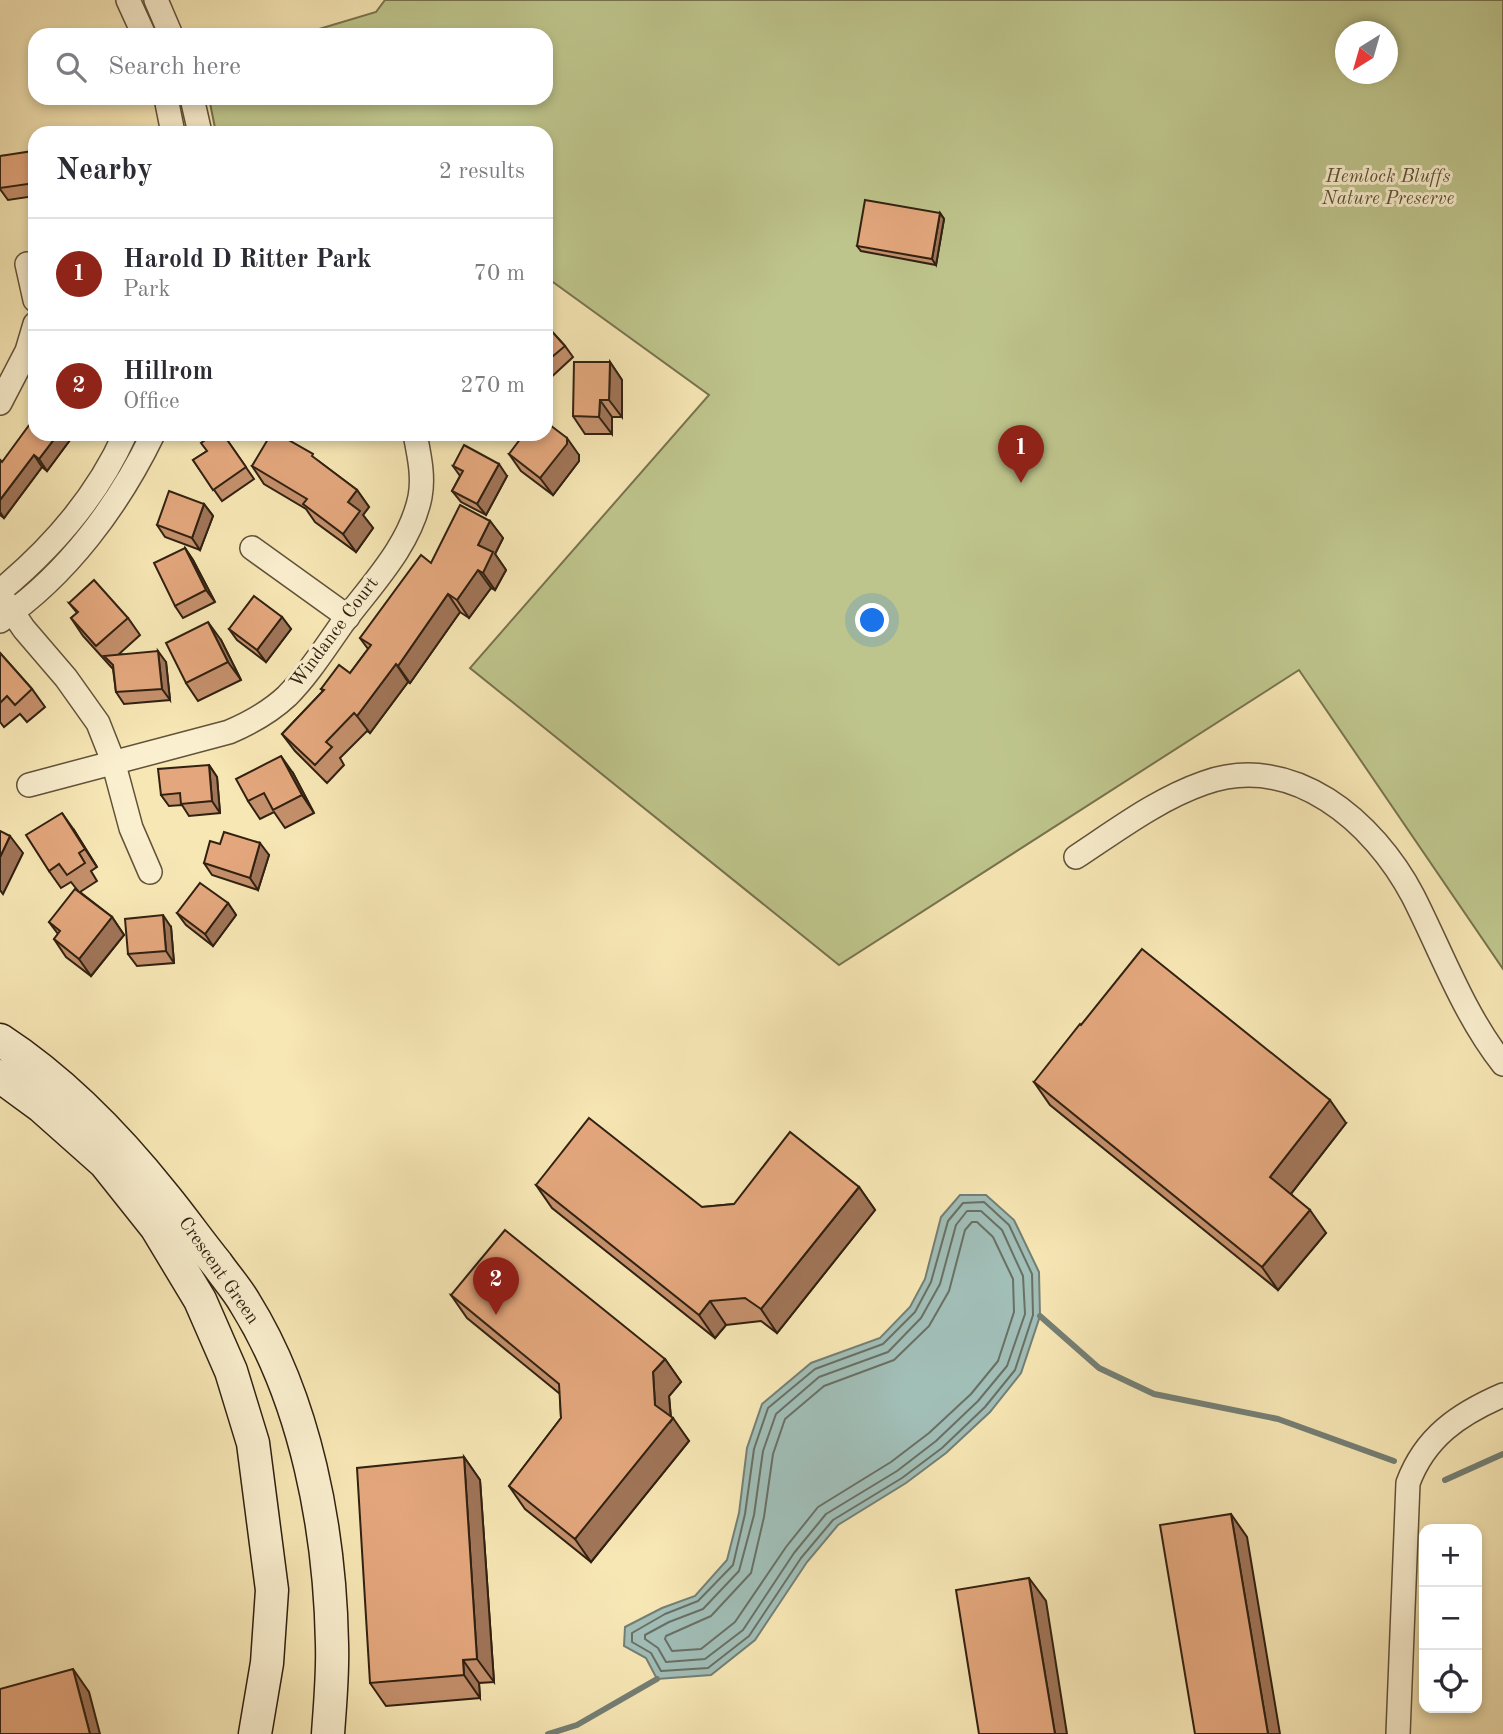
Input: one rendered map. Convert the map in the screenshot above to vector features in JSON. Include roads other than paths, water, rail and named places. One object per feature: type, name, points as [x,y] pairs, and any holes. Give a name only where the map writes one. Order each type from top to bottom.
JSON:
[{"type":"street","points":[[128,0],[141,28]]},
{"type":"street","points":[[156,0],[168,28]]},
{"type":"street","points":[[167,105],[172,126]]},
{"type":"street","points":[[194,105],[198,126]]},
{"type":"street","points":[[27,264],[28,268]]},
{"type":"street","points":[[0,403],[28,348]]},
{"type":"street","points":[[3,605],[33,563],[67,527],[94,489],[121,441]]},
{"type":"street","points":[[3,605],[59,571],[114,503],[149,441]]},
{"type":"street","name":"Windance Court","points":[[29,785],[229,733],[251,723],[286,697],[301,681],[400,547],[420,496],[422,473],[416,441]]},
{"type":"street","points":[[252,548],[348,617]]},
{"type":"street","points":[[3,605],[99,723],[113,761],[131,828],[150,872]]},
{"type":"street","points":[[1076,857],[1143,814],[1205,782],[1254,774],[1276,776],[1301,785],[1327,798],[1355,821],[1396,867],[1413,896],[1452,981],[1503,1063]]},
{"type":"street","name":"Crescent Green","points":[[0,1040],[77,1101],[126,1151],[187,1225],[245,1302],[268,1346],[287,1390],[301,1437],[327,1558],[332,1644],[328,1734]]},
{"type":"street","name":"Crescent Green","points":[[0,1076],[42,1107],[105,1163],[156,1227],[200,1300],[231,1371],[253,1443],[272,1590],[267,1663],[255,1734]]},
{"type":"street","points":[[1398,1734],[1408,1483],[1423,1452],[1447,1425],[1503,1395]]},
{"type":"water","points":[[960,1195],[986,1195],[1014,1220],[1039,1272],[1040,1316],[1021,1373],[990,1412],[946,1453],[906,1483],[838,1525],[807,1562],[755,1640],[711,1675],[657,1679],[646,1658],[624,1646],[625,1627],[662,1608],[695,1596],[727,1560],[739,1513],[747,1448],[762,1404],[811,1363],[880,1338],[910,1307],[925,1279],[941,1217]]},
{"type":"waterway","points":[[1040,1316],[1099,1368],[1154,1394],[1278,1419],[1394,1461]]},
{"type":"waterway","points":[[1445,1480],[1503,1454]]},
{"type":"waterway","points":[[548,1734],[577,1725],[657,1679]]},
{"type":"place","name":"Harold D Ritter Park","points":[[1021,483]]},
{"type":"place","name":"Hillrom","points":[[496,1315]]},
{"type":"park label","name":"Hemlock Bluffs Nature Preserve","points":[[1388,188]]}]
